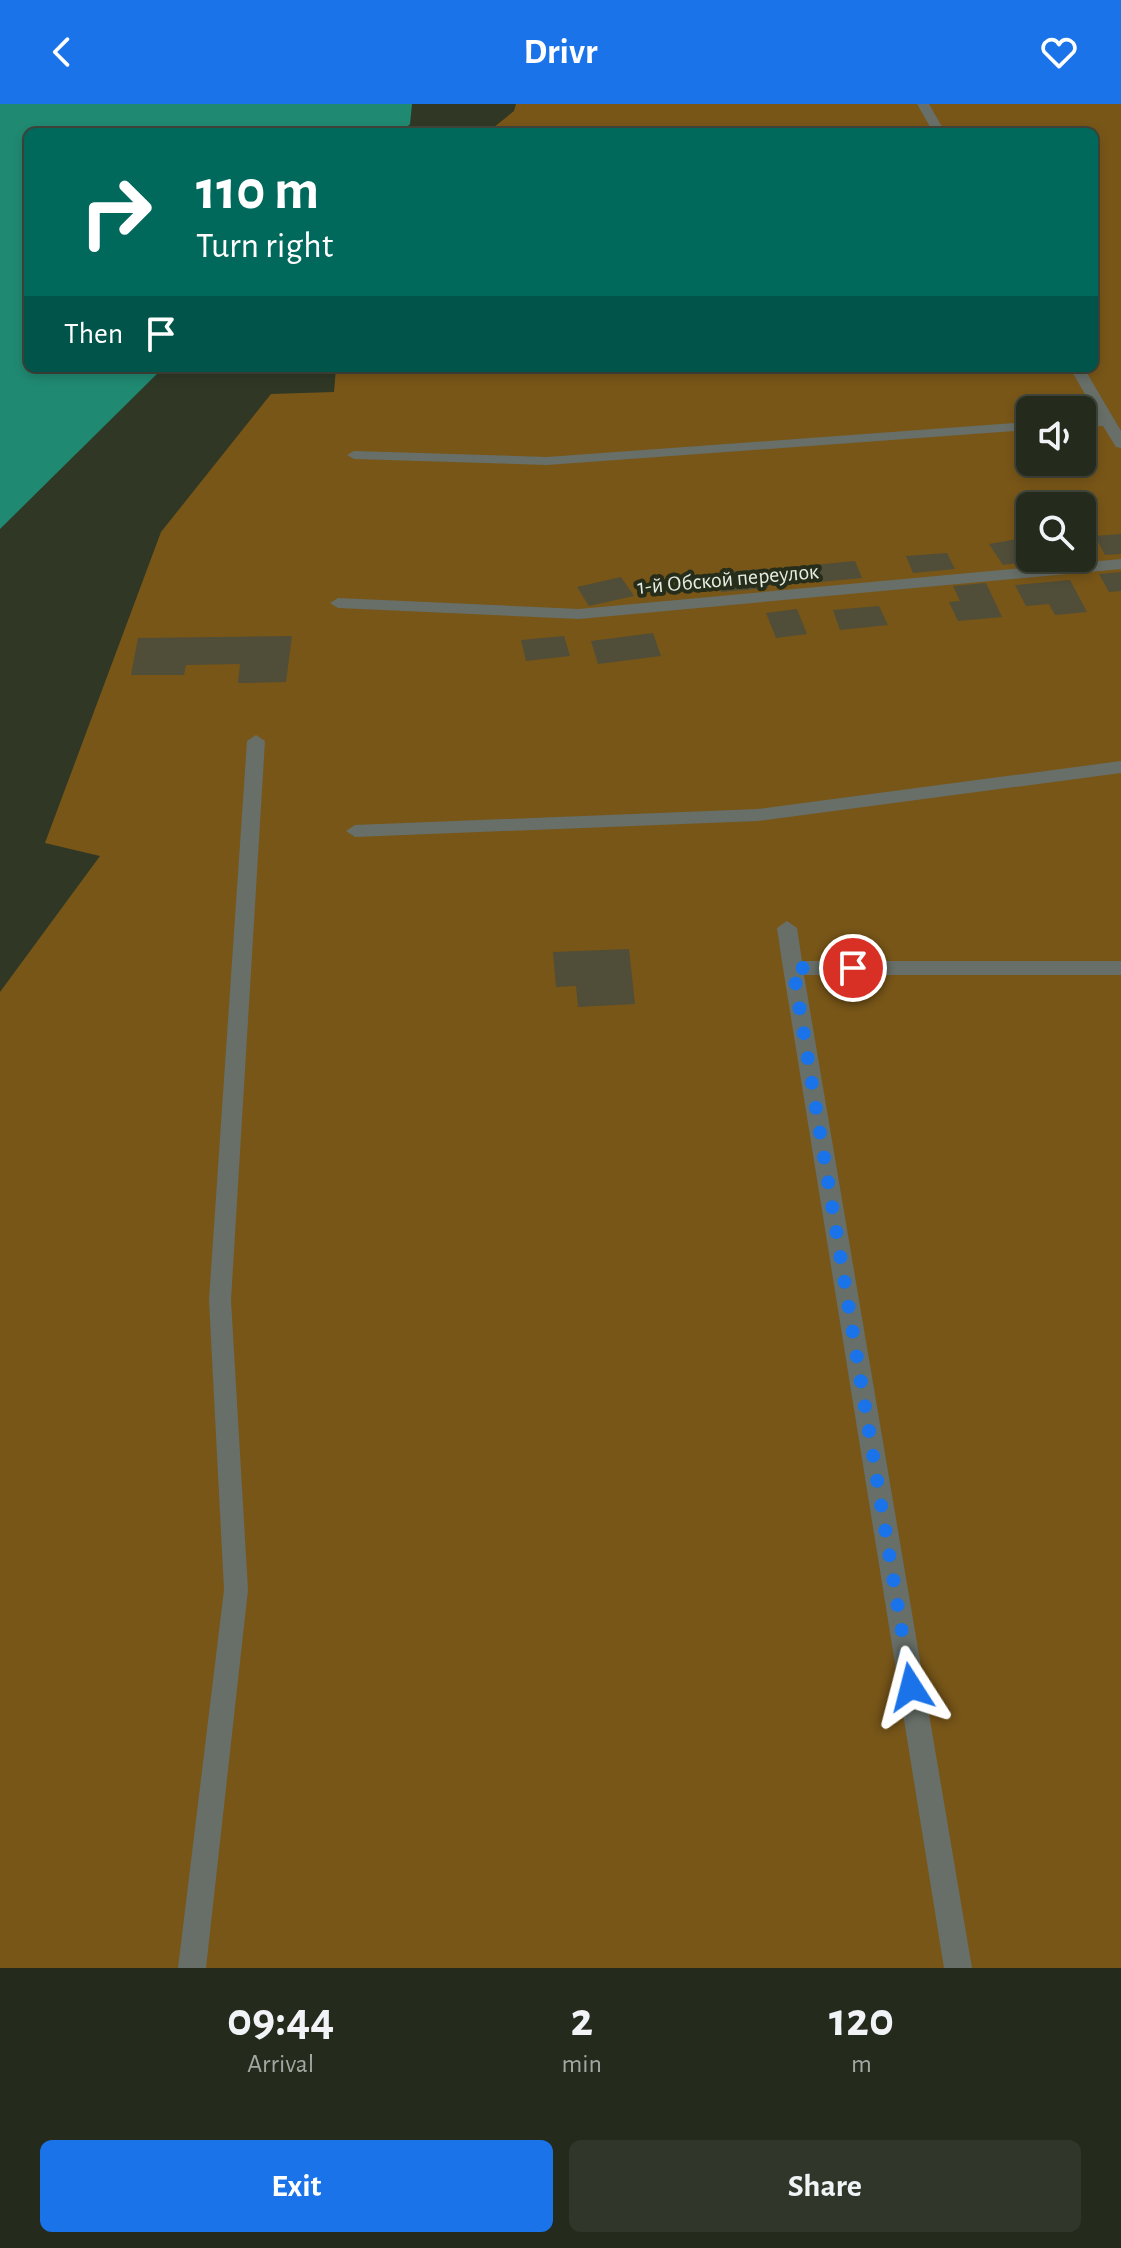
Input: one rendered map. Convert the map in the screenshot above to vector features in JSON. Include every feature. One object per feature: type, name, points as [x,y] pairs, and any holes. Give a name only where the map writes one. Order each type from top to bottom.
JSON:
[{"type":"street","points":[[923,104],[937,128]]},
{"type":"street","points":[[1079,372],[1121,444]]},
{"type":"street","points":[[1096,422],[1107,421]]},
{"type":"street","points":[[354,455],[547,461],[1016,427]]},
{"type":"street","name":"1-й Обской переулок","points":[[338,603],[579,614],[1121,564]]},
{"type":"street","points":[[192,1968],[236,1590],[220,1300],[256,741]]},
{"type":"street","points":[[355,831],[758,815],[1121,767]]},
{"type":"street","points":[[787,928],[958,1968]]},
{"type":"street","points":[[793,968],[1121,968]]},
{"type":"shaded area","points":[[516,104],[1121,104],[1121,1968],[0,1968],[0,992],[100,856],[45,843],[161,532],[271,394],[334,392],[336,372],[1098,372],[1098,128],[493,128],[514,111]]},
{"type":"water","points":[[0,104],[412,104],[410,124],[406,128],[24,128],[24,372],[159,372],[0,529]]},
{"type":"building","points":[[1121,534],[1121,554],[1105,555],[1096,536]]},
{"type":"building","points":[[1016,539],[1016,563],[1003,565],[989,544]]},
{"type":"building","points":[[947,553],[955,569],[913,573],[906,556]]},
{"type":"building","points":[[855,561],[862,578],[820,582],[814,565]]},
{"type":"building","points":[[761,569],[768,588],[721,592],[715,573]]},
{"type":"building","points":[[1121,572],[1121,591],[1109,592],[1099,574]]},
{"type":"building","points":[[621,577],[634,596],[589,606],[577,587]]},
{"type":"building","points":[[1070,580],[1087,612],[1055,615],[1049,604],[1026,606],[1015,585]]},
{"type":"building","points":[[986,583],[1002,617],[958,621],[949,602],[960,601],[953,586]]},
{"type":"building","points":[[879,606],[888,625],[840,630],[833,610]]},
{"type":"building","points":[[797,609],[807,634],[776,638],[766,613]]},
{"type":"building","points":[[653,633],[661,656],[598,664],[591,641]]},
{"type":"building","points":[[292,636],[286,682],[238,683],[240,664],[186,665],[184,675],[131,675],[138,638]]},
{"type":"building","points":[[564,636],[570,656],[526,661],[521,640]]},
{"type":"building","points":[[629,949],[635,1004],[578,1007],[576,986],[556,987],[553,952]]},
{"type":"route","points":[[853,968],[793,968],[911,1687]]}]
